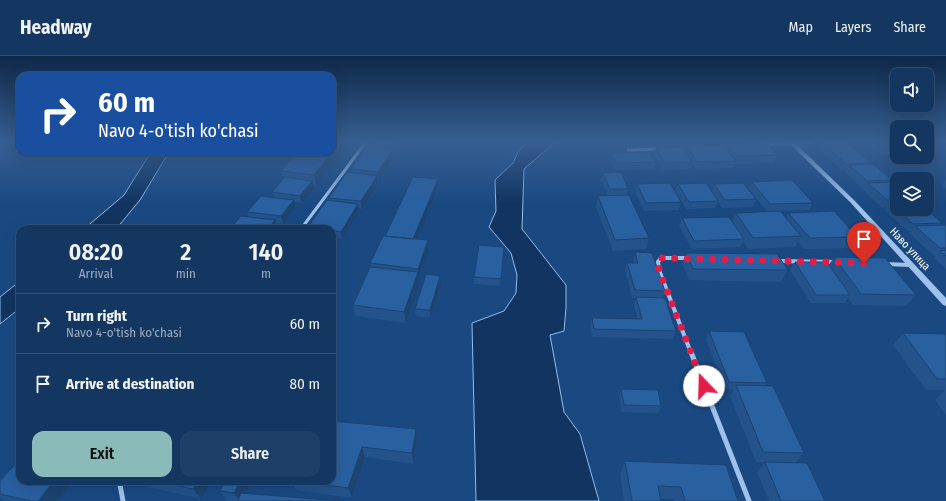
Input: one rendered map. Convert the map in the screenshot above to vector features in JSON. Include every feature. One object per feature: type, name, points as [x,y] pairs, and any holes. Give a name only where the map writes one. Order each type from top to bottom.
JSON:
[{"type":"street","points":[[303,225],[350,163]]},
{"type":"street","name":"Наво улица","points":[[812,163],[852,201],[946,303]]},
{"type":"street","points":[[696,258],[661,258],[658,262],[659,270],[749,501]]},
{"type":"street","points":[[768,260],[839,262]]},
{"type":"street","points":[[879,264],[910,265]]},
{"type":"street","points":[[120,485],[123,501]]},
{"type":"water","points":[[144,163],[162,163],[140,200],[119,225],[89,225],[124,195]]},
{"type":"water","points":[[513,163],[531,163],[524,169],[522,229],[566,285],[564,331],[550,335],[564,412],[580,434],[599,501],[476,501],[472,323],[504,311],[516,293],[517,275],[511,253],[489,227],[496,211],[495,180]]},
{"type":"water","points":[[16,284],[16,311],[0,324],[0,297]]},
{"type":"building","points":[[288,163],[324,163],[314,175],[281,171]]},
{"type":"building","points":[[355,163],[384,163],[378,172],[351,169]]},
{"type":"building","points":[[845,163],[871,163],[846,164]]},
{"type":"building","points":[[873,164],[890,178],[890,180],[867,181],[849,165]]},
{"type":"building","points":[[347,172],[377,176],[361,201],[329,198]]},
{"type":"building","points":[[621,172],[628,189],[610,189],[603,173]]},
{"type":"building","points":[[285,177],[312,181],[300,196],[272,192]]},
{"type":"building","points":[[413,177],[438,179],[413,239],[385,236]]},
{"type":"building","points":[[792,180],[813,203],[770,204],[752,182]]},
{"type":"building","points":[[890,182],[890,200],[887,200],[868,183]]},
{"type":"building","points":[[670,183],[681,202],[646,203],[637,184]]},
{"type":"building","points":[[706,183],[718,201],[689,202],[678,184]]},
{"type":"building","points":[[743,183],[756,199],[725,200],[714,184]]},
{"type":"building","points":[[629,195],[649,238],[615,240],[598,196]]},
{"type":"building","points":[[261,196],[294,200],[281,216],[247,212]]},
{"type":"building","points":[[327,200],[358,204],[341,232],[336,231],[336,225],[309,225]]},
{"type":"building","points":[[780,211],[801,236],[753,238],[736,213]]},
{"type":"building","points":[[834,211],[857,237],[810,238],[788,213]]},
{"type":"building","points":[[241,216],[275,220],[271,225],[233,225]]},
{"type":"building","points":[[904,216],[934,216],[942,223],[913,224]]},
{"type":"building","points":[[729,217],[744,239],[694,241],[682,218]]},
{"type":"building","points":[[946,225],[946,248],[940,248],[915,226]]},
{"type":"building","points":[[383,236],[428,240],[418,269],[370,263]]},
{"type":"building","points":[[479,245],[504,247],[501,279],[474,277]]},
{"type":"building","points":[[946,250],[946,256],[940,251]]},
{"type":"building","points":[[635,252],[652,253],[665,291],[635,290],[627,263],[638,263]]},
{"type":"building","points":[[686,253],[777,254],[788,270],[693,269]]},
{"type":"building","points":[[834,257],[885,258],[916,295],[861,294]]},
{"type":"building","points":[[795,262],[827,262],[850,295],[816,295]]},
{"type":"building","points":[[370,267],[418,272],[404,312],[353,305]]},
{"type":"building","points":[[426,274],[440,276],[430,310],[415,309]]},
{"type":"building","points":[[636,297],[665,298],[676,331],[594,329],[592,318],[642,319]]},
{"type":"building","points":[[709,331],[744,332],[767,383],[729,382]]},
{"type":"building","points":[[903,333],[946,334],[946,379],[937,379]]},
{"type":"building","points":[[736,385],[773,386],[804,453],[763,452]]},
{"type":"building","points":[[621,389],[658,390],[661,406],[624,405]]},
{"type":"building","points":[[336,421],[416,429],[412,453],[362,447],[348,488],[326,485],[336,485]]},
{"type":"building","points":[[625,461],[726,465],[738,501],[685,501],[681,487],[658,486],[661,501],[632,501]]},
{"type":"building","points":[[765,462],[807,463],[825,501],[781,501]]},
{"type":"building","points":[[16,463],[16,485],[51,485],[38,501],[31,501],[0,494],[0,481]]},
{"type":"building","points":[[174,485],[196,485],[193,489]]},
{"type":"building","points":[[223,485],[238,485],[234,493],[220,491]]},
{"type":"building","points":[[241,493],[340,501],[238,501]]},
{"type":"route","points":[[704,386],[659,270],[658,262],[661,258],[864,263]]}]
